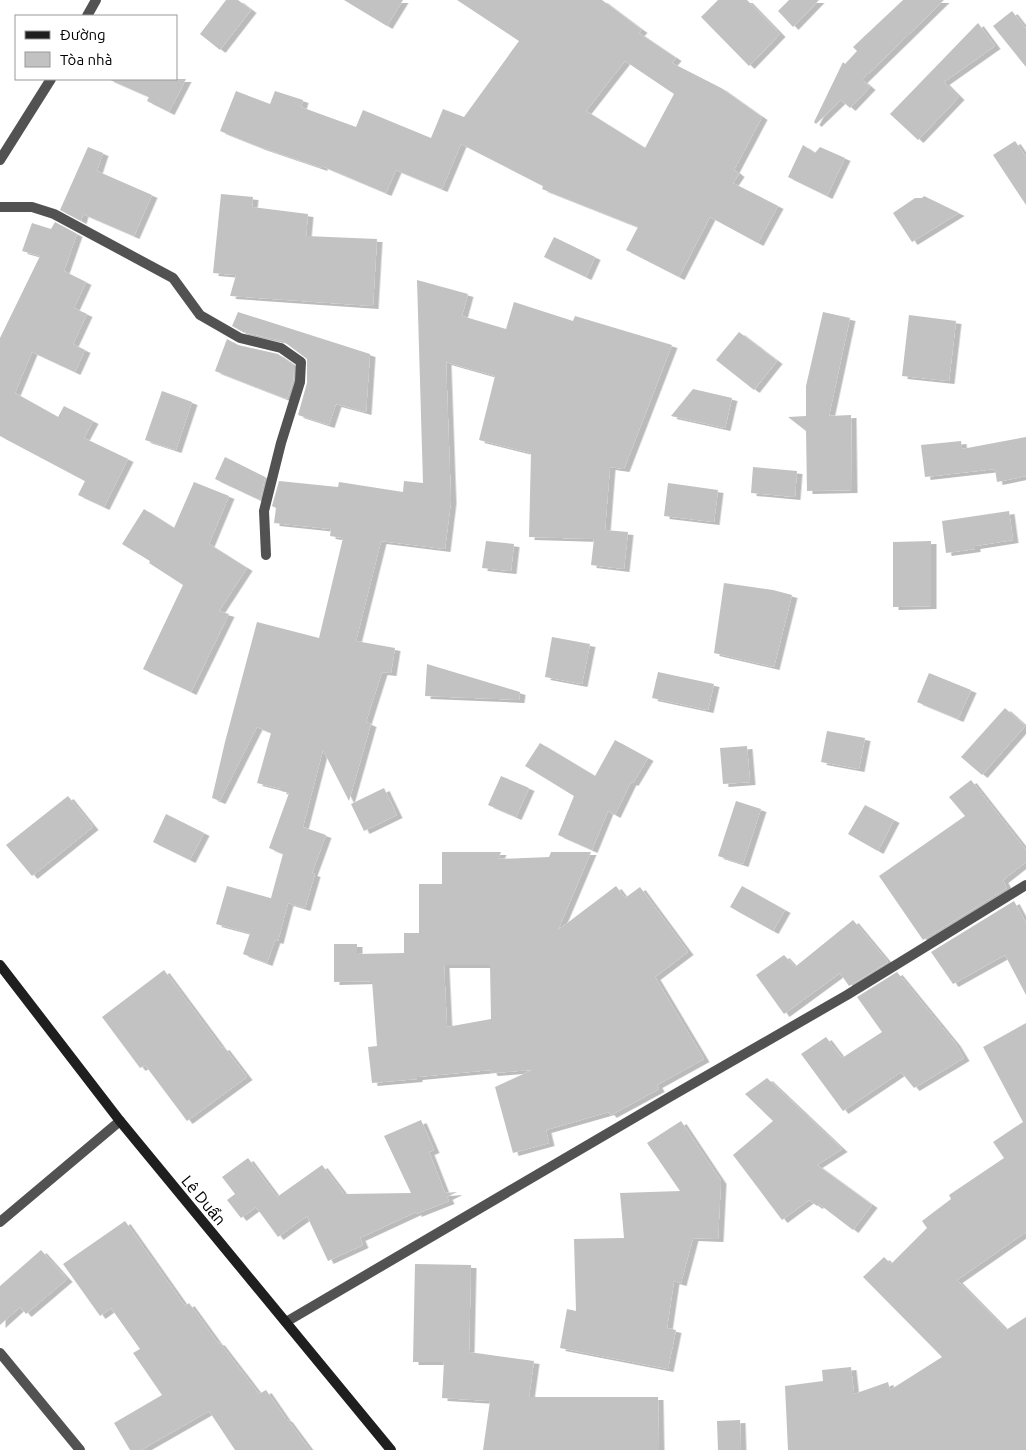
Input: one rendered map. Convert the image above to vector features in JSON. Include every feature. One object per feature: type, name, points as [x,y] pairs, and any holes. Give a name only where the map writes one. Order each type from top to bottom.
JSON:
[{"type":"main road","name":"Lê Duẩn","points":[[0,965],[120,1122],[391,1450]]},
{"type":"street","points":[[88,15],[96,0]]},
{"type":"street","points":[[0,160],[50,80]]},
{"type":"street","points":[[0,207],[32,207],[54,214],[173,278],[200,315],[240,338],[280,348],[301,362],[300,382],[281,443],[264,511],[266,555]]},
{"type":"street","points":[[286,1322],[847,995],[1026,884]]},
{"type":"street","points":[[0,1222],[120,1122]]},
{"type":"street","points":[[0,1353],[80,1450]]},
{"type":"building","points":[[226,0],[238,0],[251,10],[220,50],[200,34]]},
{"type":"building","points":[[344,0],[403,0],[387,26]]},
{"type":"building","points":[[457,0],[602,0],[642,30],[639,33],[676,58],[672,63],[721,88],[762,117],[734,170],[739,174],[733,183],[778,206],[758,243],[710,217],[679,277],[626,250],[638,227],[542,189],[543,186],[461,144],[442,189],[396,170],[386,193],[322,166],[322,168],[260,147],[220,131],[236,91],[270,104],[275,91],[303,100],[301,107],[356,127],[363,110],[431,138],[443,109],[464,117],[519,41]],"holes":[[[625,61],[674,94],[645,148],[586,111]]]},
{"type":"building","points":[[718,0],[747,0],[780,34],[749,66],[701,17]]},
{"type":"building","points":[[789,0],[819,0],[793,27],[778,11]]},
{"type":"building","points":[[903,0],[944,0],[862,80],[870,87],[850,108],[841,100],[816,124],[814,122],[843,62],[845,64],[857,51],[853,47]]},
{"type":"building","points":[[1012,11],[1026,29],[1026,67],[993,26]]},
{"type":"building","points":[[978,23],[995,46],[944,82],[959,97],[918,140],[890,114]]},
{"type":"building","points":[[186,79],[169,112],[147,101],[149,97],[110,80]]},
{"type":"building","points":[[1015,141],[1026,157],[1026,205],[993,155]]},
{"type":"building","points":[[803,145],[815,153],[820,147],[845,158],[827,196],[788,177]]},
{"type":"building","points":[[88,147],[103,153],[97,171],[152,195],[134,236],[83,214],[81,221],[60,210]]},
{"type":"building","points":[[221,194],[253,197],[252,207],[308,214],[306,236],[377,239],[373,306],[230,296],[236,275],[213,273]]},
{"type":"building","points":[[924,196],[959,213],[912,242],[893,213],[915,198],[922,198]]},
{"type":"building","points":[[55,222],[77,234],[64,271],[86,282],[74,308],[87,314],[73,344],[85,350],[75,372],[32,352],[15,393],[58,417],[64,406],[93,421],[84,438],[128,459],[104,507],[78,495],[85,481],[0,436],[0,338],[40,256],[22,251],[32,223],[51,229]]},
{"type":"building","points":[[554,237],[595,257],[586,277],[544,257]]},
{"type":"building","points":[[417,280],[468,294],[462,316],[506,329],[514,302],[573,321],[575,316],[672,345],[624,469],[610,467],[605,530],[628,532],[624,569],[591,565],[594,539],[529,537],[531,453],[479,440],[495,376],[446,362],[451,501],[445,549],[381,541],[356,641],[395,648],[391,673],[382,672],[366,722],[371,724],[349,801],[323,750],[303,827],[326,835],[312,873],[315,874],[305,908],[288,903],[278,941],[275,940],[267,963],[243,954],[250,933],[216,924],[227,886],[274,899],[271,898],[283,854],[269,848],[289,793],[257,783],[271,733],[257,727],[220,801],[212,798],[257,622],[319,638],[343,538],[330,536],[331,529],[274,523],[276,508],[272,506],[279,481],[338,487],[339,482],[403,492],[404,481],[423,483]]},
{"type":"building","points":[[238,312],[370,354],[366,412],[336,404],[329,425],[298,415],[307,383],[307,359],[283,341],[243,332],[232,326]]},
{"type":"building","points":[[823,312],[850,318],[829,416],[851,415],[852,490],[807,491],[806,431],[788,417],[806,416],[806,386]]},
{"type":"building","points":[[909,315],[956,321],[949,381],[902,376]]},
{"type":"building","points":[[739,332],[777,361],[754,390],[716,360]]},
{"type":"building","points":[[227,339],[238,345],[278,354],[294,365],[293,381],[287,399],[215,371]]},
{"type":"building","points":[[693,389],[732,398],[725,428],[671,416]]},
{"type":"building","points":[[162,391],[192,402],[176,450],[145,440]]},
{"type":"building","points":[[1026,437],[1026,476],[997,482],[995,469],[925,477],[921,445],[961,441],[962,449]]},
{"type":"building","points":[[225,457],[265,477],[260,500],[215,479]]},
{"type":"building","points":[[753,467],[797,471],[795,497],[751,493]]},
{"type":"building","points":[[194,482],[229,496],[209,544],[247,568],[219,611],[229,614],[191,692],[143,669],[183,585],[149,563],[150,561],[122,544],[144,509],[174,528]]},
{"type":"building","points":[[668,483],[718,490],[714,522],[664,516]]},
{"type":"building","points":[[1009,511],[1013,540],[975,546],[975,549],[946,553],[942,521]]},
{"type":"building","points":[[486,541],[514,544],[511,571],[482,568]]},
{"type":"building","points":[[931,541],[931,606],[893,607],[893,542]]},
{"type":"building","points":[[724,583],[773,590],[792,595],[774,667],[714,653]]},
{"type":"building","points":[[552,637],[590,644],[582,684],[545,677]]},
{"type":"building","points":[[427,664],[520,692],[519,700],[425,696]]},
{"type":"building","points":[[658,672],[714,684],[708,710],[652,698]]},
{"type":"building","points":[[929,673],[971,690],[958,719],[917,702]]},
{"type":"building","points":[[1005,708],[1025,726],[982,775],[961,757]]},
{"type":"building","points":[[827,731],[865,738],[859,769],[821,762]]},
{"type":"building","points":[[615,740],[648,758],[633,783],[631,782],[615,815],[608,811],[592,850],[558,835],[574,796],[525,766],[540,743],[595,776]]},
{"type":"building","points":[[747,746],[750,782],[723,784],[720,748]]},
{"type":"building","points":[[501,776],[529,788],[516,817],[488,805]]},
{"type":"building","points":[[971,780],[1026,850],[1026,862],[1003,880],[1007,888],[923,940],[879,876],[965,816],[949,797]]},
{"type":"building","points":[[384,788],[397,815],[364,831],[351,804]]},
{"type":"building","points":[[68,796],[93,827],[32,876],[6,845]]},
{"type":"building","points":[[736,801],[761,809],[743,864],[718,856]]},
{"type":"building","points":[[865,805],[894,820],[878,851],[848,834]]},
{"type":"building","points":[[166,814],[204,833],[190,860],[153,842]]},
{"type":"building","points":[[442,852],[501,852],[498,859],[549,857],[551,852],[591,852],[558,930],[616,886],[625,898],[640,887],[688,952],[655,977],[704,1059],[657,1085],[659,1089],[611,1115],[609,1112],[546,1130],[549,1143],[513,1153],[495,1087],[532,1070],[492,1073],[491,1070],[372,1083],[368,1047],[377,1046],[372,981],[334,982],[334,944],[357,944],[357,954],[404,953],[404,933],[419,933],[419,884],[442,884]],"holes":[[[444,965],[490,965],[491,1019],[447,1027]]]},
{"type":"building","points":[[742,886],[785,910],[773,931],[730,907]]},
{"type":"building","points":[[1014,901],[1026,923],[1026,995],[1005,955],[953,984],[931,952]]},
{"type":"building","points":[[853,920],[888,962],[849,986],[840,973],[784,1014],[756,975],[784,955],[795,967]]},
{"type":"building","points":[[164,970],[222,1048],[224,1047],[247,1077],[187,1121],[145,1065],[140,1068],[102,1017]]},
{"type":"building","points":[[897,972],[955,1043],[964,1058],[914,1088],[901,1072],[843,1111],[801,1054],[826,1037],[842,1058],[882,1032],[857,997]]},
{"type":"building","points":[[1026,1023],[1026,1232],[957,1280],[1006,1330],[1026,1317],[1026,1450],[788,1450],[785,1386],[823,1381],[822,1370],[851,1367],[854,1394],[888,1382],[890,1390],[942,1357],[863,1277],[884,1257],[891,1264],[927,1228],[922,1221],[951,1199],[949,1195],[1004,1158],[993,1142],[1023,1122],[983,1047]]},
{"type":"building","points":[[767,1078],[842,1149],[817,1165],[872,1205],[853,1230],[819,1204],[817,1206],[809,1200],[782,1220],[733,1155],[773,1121],[745,1094]]},
{"type":"building","points":[[421,1120],[434,1150],[429,1152],[445,1193],[457,1192],[447,1197],[449,1201],[416,1214],[416,1212],[360,1238],[363,1245],[328,1261],[307,1216],[278,1237],[256,1207],[241,1218],[227,1200],[235,1194],[222,1177],[248,1158],[277,1197],[322,1165],[344,1194],[411,1193],[384,1136]]},
{"type":"building","points":[[681,1121],[721,1181],[718,1239],[693,1238],[681,1283],[674,1281],[667,1328],[676,1330],[668,1369],[560,1348],[567,1309],[576,1311],[574,1239],[624,1238],[620,1193],[680,1191],[647,1143]]},
{"type":"building","points":[[125,1221],[185,1306],[189,1303],[259,1394],[266,1390],[310,1450],[235,1450],[209,1411],[141,1450],[130,1450],[114,1423],[162,1395],[133,1353],[140,1349],[111,1308],[100,1316],[63,1264]]},
{"type":"building","points":[[41,1250],[67,1279],[26,1314],[20,1307],[0,1325],[0,1286]]},
{"type":"building","points":[[415,1264],[471,1265],[469,1352],[534,1361],[529,1397],[658,1397],[659,1450],[483,1450],[490,1401],[442,1398],[444,1362],[413,1362]]},
{"type":"building","points":[[740,1420],[741,1450],[718,1450],[717,1421]]}]
